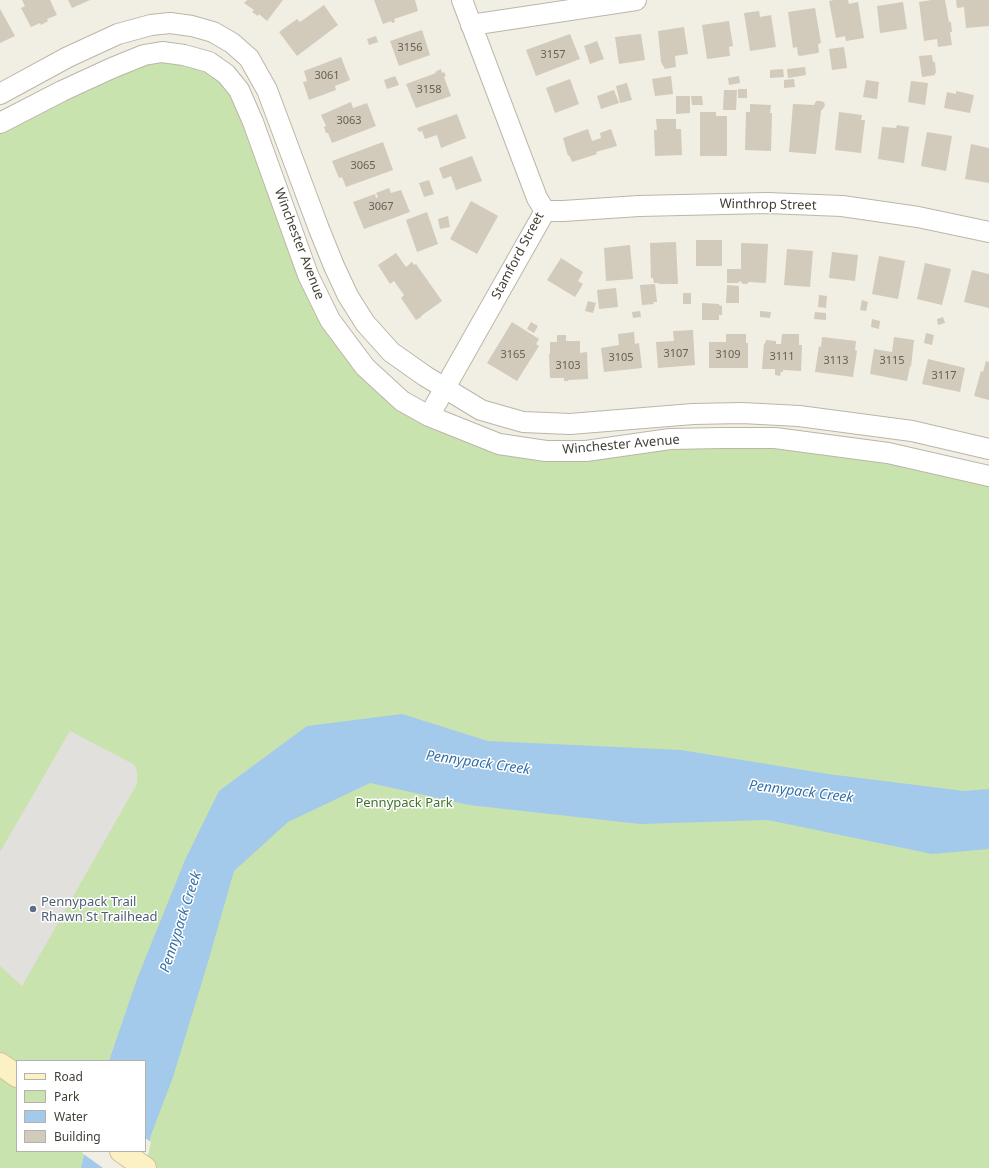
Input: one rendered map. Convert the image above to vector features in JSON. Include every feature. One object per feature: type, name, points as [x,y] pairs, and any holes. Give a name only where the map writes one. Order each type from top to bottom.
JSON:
[{"type":"main road","points":[[0,1064],[16,1075]]},
{"type":"main road","points":[[122,1152],[145,1168]]},
{"type":"street","name":"Stamford Street","points":[[429,416],[545,211],[537,198],[462,0]]},
{"type":"street","points":[[471,25],[636,0]]},
{"type":"street","name":"Winchester Avenue","points":[[0,94],[75,54],[118,34],[147,26],[170,23],[192,26],[213,32],[232,43],[249,58],[267,90],[334,266],[348,296],[365,323],[392,352],[425,376],[481,410],[523,422],[570,424],[693,414],[742,413],[800,416],[912,431],[985,448]]},
{"type":"street","points":[[147,26],[151,54]]},
{"type":"street","name":"Winchester Avenue","points":[[0,123],[62,91],[144,55],[162,52],[184,55],[209,62],[226,74],[239,90],[253,122],[308,275],[330,320],[365,367],[402,401],[429,416],[499,444],[546,451],[586,451],[670,439],[775,438],[888,453],[981,474]]},
{"type":"street","name":"Winthrop Street","points":[[545,211],[564,212],[639,206],[767,203],[842,206],[918,217],[989,232]]},
{"type":"street","points":[[981,474],[985,448]]},
{"type":"green space","name":"Pennypack Park","points":[[154,57],[213,73],[235,98],[332,337],[460,437],[639,450],[751,445],[863,455],[989,484],[989,1168],[0,1168],[0,131]]},
{"type":"shaded area","name":"Pennypack Trail Rhawn St Trailhead","points":[[70,731],[135,765],[137,772],[137,784],[22,986],[0,966],[0,852]]},
{"type":"water","name":"Pennypack Creek","points":[[402,714],[488,741],[681,750],[828,774],[964,791],[989,789],[989,849],[932,854],[768,820],[640,824],[469,805],[370,783],[288,822],[234,871],[173,1077],[151,1135],[143,1168],[81,1168],[85,1152],[146,1152],[146,1060],[109,1060],[137,979],[185,860],[219,791],[307,726]]},
{"type":"pier","points":[[146,1139],[151,1142],[145,1168],[103,1168],[82,1153],[146,1152]]},
{"type":"building","points":[[22,0],[50,0],[57,15],[47,19],[48,21],[41,25],[40,23],[31,27],[21,8],[25,6]]},
{"type":"building","points":[[68,0],[90,0],[72,8]]},
{"type":"building","points":[[247,0],[283,0],[267,21],[259,14],[258,16],[252,12],[254,10],[244,3]]},
{"type":"building","points":[[374,0],[415,0],[418,11],[394,19],[395,22],[392,23],[391,21],[383,24]]},
{"type":"building","points":[[848,0],[849,4],[858,2],[864,38],[846,41],[845,36],[836,38],[829,1]]},
{"type":"building","points":[[945,0],[949,22],[951,22],[952,32],[950,32],[952,45],[938,47],[937,39],[924,41],[919,2]]},
{"type":"building","points":[[956,0],[989,0],[989,26],[966,28],[964,7],[957,8]]},
{"type":"building","points":[[903,2],[907,29],[880,33],[877,6]]},
{"type":"building","points":[[324,5],[338,25],[297,56],[279,32],[297,19],[300,22]]},
{"type":"building","points":[[815,8],[821,43],[818,44],[819,51],[818,53],[800,56],[798,55],[797,47],[793,48],[788,12]]},
{"type":"building","points":[[0,9],[15,36],[0,43]]},
{"type":"building","points":[[759,11],[760,17],[771,15],[776,47],[750,51],[744,13]]},
{"type":"building","points":[[729,21],[733,46],[729,47],[730,56],[707,59],[702,25]]},
{"type":"building","points":[[684,27],[688,54],[675,56],[676,67],[665,69],[661,62],[658,31]]},
{"type":"building","points":[[422,30],[430,55],[399,66],[390,41]]},
{"type":"building","points":[[570,34],[580,59],[536,76],[526,50]]},
{"type":"building","points":[[641,34],[645,60],[619,64],[615,37]]},
{"type":"building","points":[[376,36],[378,42],[369,45],[367,39]]},
{"type":"building","points":[[597,41],[604,59],[590,64],[584,46]]},
{"type":"building","points":[[844,47],[847,68],[832,70],[829,49]]},
{"type":"building","points":[[932,55],[933,62],[935,62],[936,73],[935,75],[922,77],[919,56]]},
{"type":"building","points":[[341,57],[350,80],[335,86],[336,90],[309,100],[303,82],[307,81],[304,71]]},
{"type":"building","points":[[805,67],[806,75],[788,78],[787,69]]},
{"type":"building","points":[[441,69],[442,73],[444,72],[446,76],[444,77],[451,96],[416,108],[406,84],[436,73],[435,72]]},
{"type":"building","points":[[783,69],[784,77],[770,78],[770,70]]},
{"type":"building","points":[[395,76],[399,85],[387,89],[384,80]]},
{"type":"building","points":[[671,76],[673,94],[655,96],[652,79]]},
{"type":"building","points":[[739,76],[740,83],[729,85],[728,78]]},
{"type":"building","points":[[570,79],[579,104],[555,113],[546,88]]},
{"type":"building","points":[[794,79],[795,87],[784,88],[784,80]]},
{"type":"building","points":[[866,80],[879,82],[877,99],[863,97]]},
{"type":"building","points":[[911,81],[928,83],[925,105],[908,102]]},
{"type":"building","points":[[627,83],[632,100],[620,103],[616,86]]},
{"type":"building","points":[[738,89],[747,89],[747,98],[738,98]]},
{"type":"building","points":[[614,90],[619,103],[601,109],[597,96]]},
{"type":"building","points":[[724,90],[737,90],[736,110],[723,110]]},
{"type":"building","points":[[956,91],[974,95],[970,113],[944,108],[947,92],[956,94]]},
{"type":"building","points":[[676,96],[690,96],[690,113],[676,114]]},
{"type":"building","points":[[691,96],[702,96],[703,105],[692,105]]},
{"type":"building","points":[[816,101],[824,102],[825,106],[821,111],[816,154],[789,152],[793,104],[814,105]]},
{"type":"building","points":[[351,102],[353,108],[367,103],[376,126],[332,143],[328,133],[326,133],[324,127],[326,126],[321,115]]},
{"type":"building","points":[[750,104],[771,105],[771,151],[745,150],[746,112],[750,112]]},
{"type":"building","points":[[700,112],[716,112],[716,116],[727,116],[727,156],[700,156]]},
{"type":"building","points":[[839,112],[862,115],[861,120],[865,120],[861,153],[835,150]]},
{"type":"building","points":[[457,114],[466,138],[441,148],[437,135],[425,139],[422,131],[419,132],[417,128]]},
{"type":"building","points":[[656,119],[676,119],[676,129],[681,129],[682,155],[655,156],[654,130],[657,130]]},
{"type":"building","points":[[897,125],[909,127],[904,163],[878,159],[882,127],[896,128]]},
{"type":"building","points":[[588,129],[592,141],[601,138],[600,133],[611,129],[617,146],[596,152],[597,154],[572,162],[569,155],[568,156],[563,138]]},
{"type":"building","points":[[927,132],[952,136],[946,171],[921,166]]},
{"type":"building","points":[[383,142],[393,170],[346,187],[342,177],[339,178],[332,161]]},
{"type":"building","points":[[971,144],[989,148],[989,183],[965,179]]},
{"type":"building","points":[[472,156],[482,181],[456,190],[451,176],[443,179],[439,168]]},
{"type":"building","points":[[429,180],[434,194],[424,197],[419,183]]},
{"type":"building","points":[[389,188],[391,193],[401,190],[410,212],[364,229],[353,202],[375,194],[376,198],[378,197],[376,193]]},
{"type":"building","points":[[471,201],[498,216],[477,254],[450,239]]},
{"type":"building","points":[[427,212],[438,244],[417,252],[406,220]]},
{"type":"building","points":[[448,216],[450,227],[440,229],[438,219]]},
{"type":"building","points":[[696,240],[722,240],[722,266],[696,266]]},
{"type":"building","points":[[676,242],[678,284],[654,283],[653,278],[651,278],[650,243]]},
{"type":"building","points":[[741,243],[768,244],[766,283],[749,282],[747,284],[743,284],[740,281],[738,283],[727,283],[727,269],[741,269]]},
{"type":"building","points":[[630,245],[633,279],[606,281],[604,248]]},
{"type":"building","points":[[787,249],[813,251],[810,287],[784,285]]},
{"type":"building","points":[[832,252],[858,255],[855,281],[829,278]]},
{"type":"building","points":[[396,253],[406,267],[412,262],[414,265],[416,264],[442,301],[416,320],[401,298],[404,295],[394,281],[390,284],[378,265]]},
{"type":"building","points":[[879,256],[905,261],[898,299],[872,294]]},
{"type":"building","points":[[561,258],[583,272],[578,281],[583,284],[575,297],[547,280]]},
{"type":"building","points":[[925,263],[951,269],[942,305],[917,299]]},
{"type":"building","points":[[972,270],[989,274],[989,308],[964,302]]},
{"type":"building","points":[[655,284],[657,302],[653,302],[654,304],[642,305],[640,285]]},
{"type":"building","points":[[727,285],[739,286],[739,303],[726,303]]},
{"type":"building","points":[[616,288],[618,307],[599,309],[597,290]]},
{"type":"building","points":[[683,293],[691,293],[691,304],[683,304]]},
{"type":"building","points":[[819,295],[827,296],[826,308],[818,307]]},
{"type":"building","points":[[862,300],[868,302],[866,311],[860,310]]},
{"type":"building","points":[[588,301],[596,303],[593,313],[585,311]]},
{"type":"building","points":[[702,303],[719,304],[722,306],[722,315],[719,315],[719,320],[702,320]]},
{"type":"building","points":[[640,311],[641,317],[633,318],[632,312]]},
{"type":"building","points":[[760,311],[771,312],[770,318],[760,317]]},
{"type":"building","points":[[815,312],[826,313],[826,320],[814,319]]},
{"type":"building","points":[[943,317],[945,323],[938,325],[937,319]]},
{"type":"building","points":[[872,319],[880,321],[879,329],[871,327]]},
{"type":"building","points":[[512,322],[539,339],[536,344],[539,346],[517,381],[487,363]]},
{"type":"building","points":[[531,322],[538,326],[534,333],[527,329]]},
{"type":"building","points":[[693,330],[695,365],[658,368],[656,342],[674,341],[673,331]]},
{"type":"building","points":[[634,332],[635,344],[639,343],[642,368],[604,372],[601,348],[619,345],[618,334]]},
{"type":"building","points":[[926,333],[934,335],[932,345],[924,343]]},
{"type":"building","points":[[726,334],[746,334],[746,343],[748,343],[748,368],[709,368],[709,342],[726,342]]},
{"type":"building","points":[[782,334],[799,334],[799,345],[802,345],[801,371],[783,370],[780,376],[775,375],[775,369],[762,369],[764,343],[765,344],[766,340],[776,341],[776,344],[781,344]]},
{"type":"building","points":[[557,335],[566,335],[566,341],[580,341],[580,353],[587,352],[588,379],[564,381],[564,378],[550,378],[550,342],[557,342]]},
{"type":"building","points":[[822,337],[856,341],[855,350],[857,351],[853,377],[815,372]]},
{"type":"building","points":[[894,337],[914,340],[911,367],[910,366],[907,381],[870,374],[874,349],[892,352]]},
{"type":"building","points":[[928,359],[965,368],[960,392],[922,384]]},
{"type":"building","points":[[986,361],[989,362],[989,400],[974,396],[981,371],[983,372]]},
{"type":"place","name":"Pennypack Trail Rhawn St Trailhead","points":[[33,909]]}]
